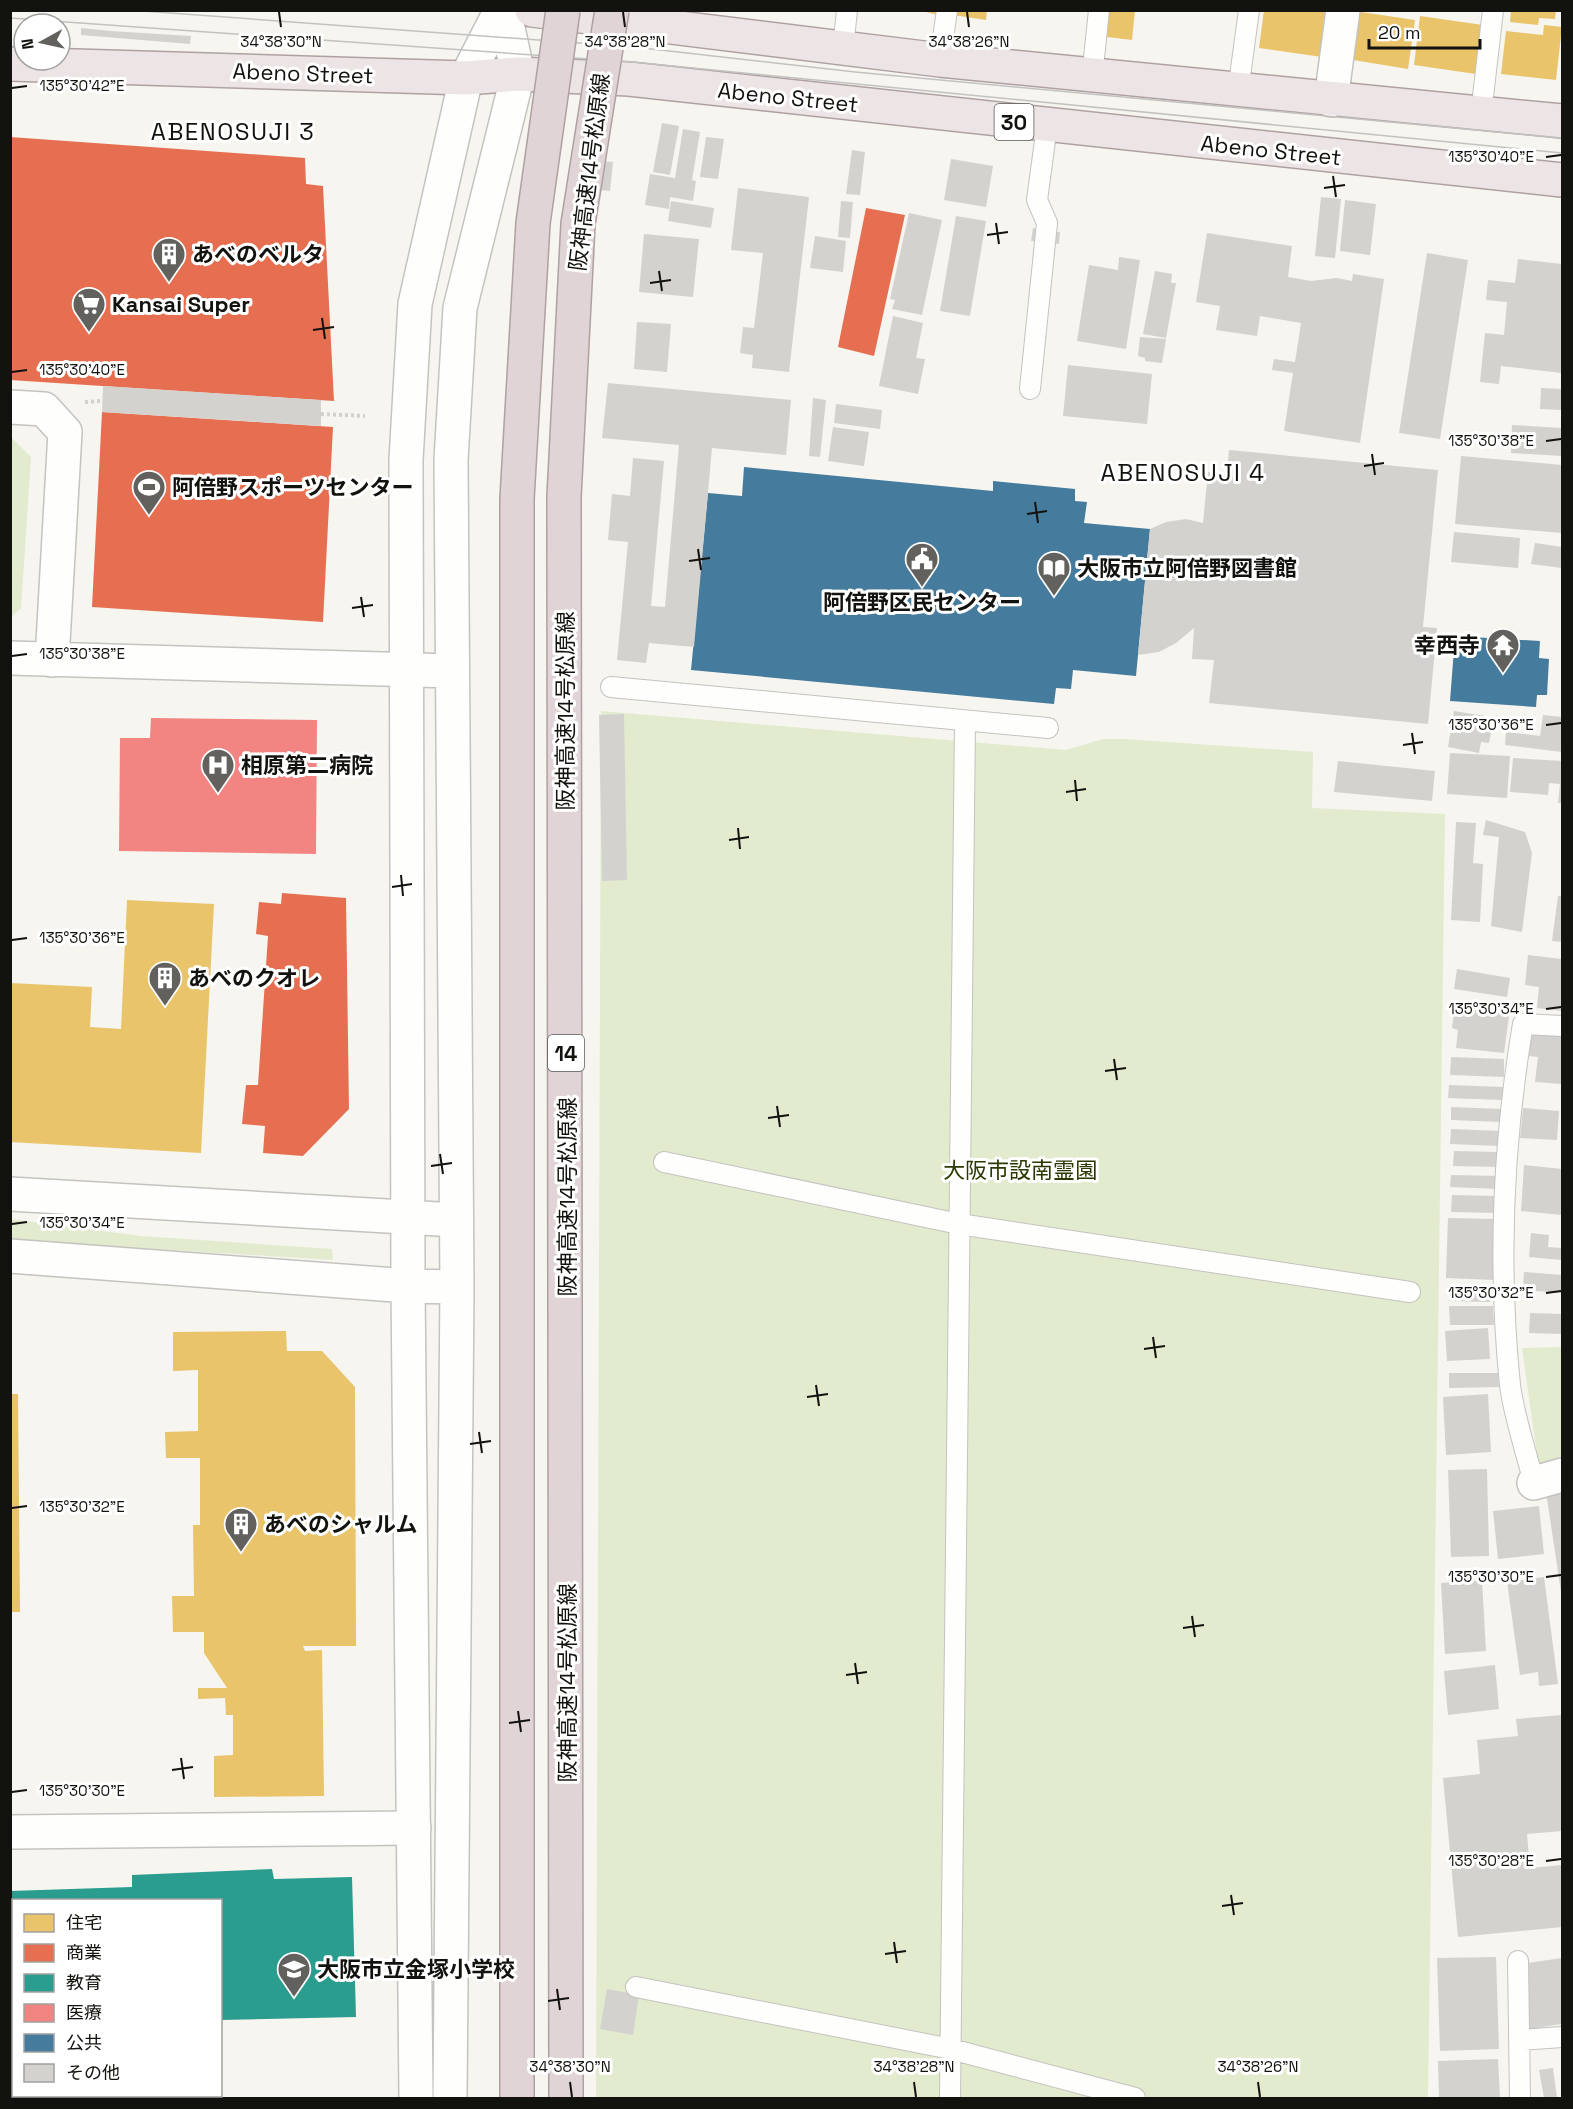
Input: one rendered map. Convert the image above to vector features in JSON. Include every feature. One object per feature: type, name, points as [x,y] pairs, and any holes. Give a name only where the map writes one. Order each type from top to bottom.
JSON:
[{"type":"highway","name":"阪神高速14号松原線","points":[[517,2098],[517,499],[533,223],[563,10]]},
{"type":"highway","name":"阪神高速14号松原線","points":[[566,2098],[564,497],[578,224],[612,10]]},
{"type":"main road","name":"30","points":[[532,10],[1092,77],[1563,121]]},
{"type":"main road","name":"Abeno Street","points":[[10,64],[466,78],[518,74],[629,79],[1563,180]]},
{"type":"street","points":[[450,2098],[457,1287],[451,460],[460,308],[518,74],[502,10]]},
{"type":"street","points":[[416,2098],[404,669],[406,460],[415,304],[466,78],[502,10]]},
{"type":"street","points":[[1331,99],[1343,10]]},
{"type":"street","points":[[10,407],[44,409],[65,432],[52,660]]},
{"type":"street","points":[[10,658],[452,671]]},
{"type":"street","points":[[10,1194],[456,1220]]},
{"type":"street","points":[[10,1256],[408,1286],[457,1287]]},
{"type":"street","points":[[10,1832],[414,1828]]},
{"type":"lane","points":[[843,49],[847,10]]},
{"type":"lane","points":[[940,60],[946,10]]},
{"type":"lane","points":[[1092,77],[1099,10]]},
{"type":"lane","points":[[1239,91],[1249,10]]},
{"type":"lane","points":[[1481,114],[1493,10]]},
{"type":"lane","points":[[1030,389],[1047,223],[1037,200],[1047,126]]},
{"type":"lane","points":[[612,687],[1048,728]]},
{"type":"lane","points":[[950,2098],[965,722]]},
{"type":"lane","points":[[1548,1479],[1510,1387],[1505,1194],[1513,1082],[1523,1024],[1563,1026]]},
{"type":"lane","points":[[664,1162],[959,1224],[1410,1292]]},
{"type":"lane","points":[[1518,1961],[1520,2098]]},
{"type":"lane","points":[[636,1987],[951,2049],[1135,2098]]},
{"type":"lane","points":[[1519,2040],[1563,2037]]},
{"type":"path","points":[[79,403],[102,401]]},
{"type":"path","points":[[321,414],[365,416]]},
{"type":"green space","points":[[11,437],[31,457],[21,608],[11,617]]},
{"type":"green space","name":"大阪市設南霊園","points":[[601,711],[1066,750],[1103,739],[1125,739],[1313,752],[1312,808],[1445,814],[1428,2098],[596,2098]]},
{"type":"green space","points":[[10,1219],[141,1236],[332,1249],[333,1260],[11,1240]]},
{"type":"green space","points":[[1562,1347],[1562,1464],[1539,1470],[1522,1348]]},
{"type":"building: 住宅","points":[[918,10],[939,10],[938,15]]},
{"type":"building: 住宅","points":[[954,10],[987,10],[986,20],[953,15]]},
{"type":"building: 住宅","points":[[1109,10],[1135,10],[1132,40],[1107,37]]},
{"type":"building: 住宅","points":[[1264,10],[1328,10],[1322,57],[1259,48]]},
{"type":"building: 住宅","points":[[1511,10],[1556,10],[1555,19],[1539,18],[1538,25],[1510,22]]},
{"type":"building: 住宅","points":[[1354,11],[1415,20],[1408,69],[1347,59]]},
{"type":"building: 住宅","points":[[1420,16],[1483,25],[1476,74],[1414,65]]},
{"type":"building: 住宅","points":[[1544,25],[1562,27],[1556,80],[1501,74],[1506,31],[1543,35]]},
{"type":"building: 住宅","name":"あべのクオレ","points":[[127,900],[214,904],[201,1153],[10,1142],[10,983],[92,987],[90,1027],[121,1029]]},
{"type":"building: 住宅","name":"あべのシャルム","points":[[286,1331],[287,1351],[322,1351],[355,1387],[356,1646],[303,1646],[305,1651],[322,1650],[324,1796],[214,1797],[214,1756],[233,1755],[233,1715],[226,1715],[225,1698],[198,1699],[198,1688],[227,1688],[204,1653],[204,1632],[173,1632],[172,1596],[194,1596],[193,1525],[200,1525],[200,1458],[166,1458],[165,1432],[198,1431],[198,1370],[173,1371],[173,1332]]},
{"type":"building: 住宅","points":[[10,1394],[18,1394],[20,1612],[10,1612]]},
{"type":"building: 商業","name":"あべのベルタ","points":[[10,137],[305,158],[306,184],[323,186],[334,401],[10,380]]},
{"type":"building: 商業","points":[[866,208],[905,215],[874,356],[838,347]]},
{"type":"building: 商業","points":[[102,412],[333,427],[323,622],[92,607]]},
{"type":"building: 商業","points":[[282,893],[346,898],[349,1109],[303,1156],[263,1153],[265,1126],[242,1124],[246,1085],[258,1085],[268,936],[256,934],[259,902],[281,904]]},
{"type":"building: 教育","points":[[272,1869],[274,1879],[352,1877],[356,2017],[222,2020],[222,1899],[12,1899],[12,1951],[10,1951],[10,1891],[132,1887],[132,1875]]},
{"type":"building: 医療","name":"相原第二病院","points":[[151,718],[317,720],[316,854],[119,851],[120,738],[150,738]]},
{"type":"building: 公共","name":"阿倍野区民センター","points":[[744,467],[993,491],[993,481],[1075,489],[1075,501],[1087,502],[1084,523],[1150,529],[1136,676],[1073,670],[1071,689],[1056,688],[1054,704],[691,670],[708,493],[742,496]]},
{"type":"building: 公共","points":[[1455,636],[1540,641],[1539,658],[1549,659],[1547,695],[1537,695],[1536,707],[1450,701]]},
{"type":"building: その他","points":[[81,28],[191,36],[190,44],[81,35]]},
{"type":"building: その他","points":[[662,123],[679,126],[670,175],[653,172]]},
{"type":"building: その他","points":[[683,129],[700,132],[692,180],[696,181],[693,201],[670,197],[669,209],[645,205],[650,174],[675,178]]},
{"type":"building: その他","points":[[706,137],[724,139],[718,179],[700,177]]},
{"type":"building: その他","points":[[852,150],[865,152],[860,195],[846,194]]},
{"type":"building: その他","points":[[951,159],[993,166],[986,207],[944,200]]},
{"type":"building: その他","points":[[591,160],[613,162],[610,191],[589,189]]},
{"type":"building: その他","points":[[738,188],[809,197],[789,372],[752,368],[753,355],[740,353],[743,327],[754,328],[763,253],[731,250]]},
{"type":"building: その他","points":[[1321,197],[1341,199],[1335,258],[1315,256]]},
{"type":"building: その他","points":[[1345,200],[1376,204],[1370,255],[1340,251]]},
{"type":"building: その他","points":[[671,201],[714,208],[711,228],[668,221]]},
{"type":"building: その他","points":[[841,201],[853,202],[850,238],[838,237]]},
{"type":"building: その他","points":[[909,213],[942,220],[922,315],[892,309],[895,300],[890,299]]},
{"type":"building: その他","points":[[956,216],[986,221],[970,316],[940,311]]},
{"type":"building: その他","points":[[1033,228],[1060,232],[1059,244],[1031,241]]},
{"type":"building: その他","points":[[1207,233],[1292,246],[1288,277],[1311,281],[1337,278],[1352,281],[1353,274],[1384,279],[1360,443],[1284,431],[1293,373],[1272,370],[1274,359],[1295,362],[1301,323],[1260,316],[1257,336],[1216,330],[1220,306],[1196,302]]},
{"type":"building: その他","points":[[644,234],[699,239],[693,297],[639,292]]},
{"type":"building: その他","points":[[815,236],[846,241],[843,272],[810,268]]},
{"type":"building: その他","points":[[1427,253],[1468,260],[1440,439],[1399,433]]},
{"type":"building: その他","points":[[1119,257],[1140,260],[1126,349],[1077,341],[1089,265],[1118,270]]},
{"type":"building: その他","points":[[1518,259],[1562,264],[1562,373],[1501,366],[1499,384],[1480,382],[1485,333],[1504,335],[1507,302],[1486,300],[1488,280],[1515,283]]},
{"type":"building: その他","points":[[1155,271],[1172,274],[1171,283],[1176,283],[1166,338],[1143,334]]},
{"type":"building: その他","points":[[893,316],[923,323],[916,358],[925,359],[918,394],[879,386]]},
{"type":"building: その他","points":[[637,322],[671,324],[667,372],[634,369]]},
{"type":"building: その他","points":[[1140,337],[1166,339],[1162,363],[1145,361],[1145,358],[1138,356]]},
{"type":"building: その他","points":[[1068,365],[1152,374],[1147,424],[1063,416]]},
{"type":"building: その他","points":[[608,383],[791,400],[786,455],[712,448],[694,647],[649,643],[646,663],[617,660],[628,542],[608,540],[612,494],[630,496],[633,458],[664,461],[651,606],[665,607],[679,445],[602,438]]},
{"type":"building: その他","points":[[103,386],[321,400],[321,426],[102,412]]},
{"type":"building: その他","points":[[1541,388],[1562,389],[1562,410],[1540,409]]},
{"type":"building: その他","points":[[813,398],[826,400],[820,457],[809,456]]},
{"type":"building: その他","points":[[836,404],[882,410],[880,429],[834,423]]},
{"type":"building: その他","points":[[1512,425],[1562,428],[1562,456],[1511,453]]},
{"type":"building: その他","points":[[833,427],[869,432],[864,466],[828,461]]},
{"type":"building: その他","points":[[1229,450],[1438,470],[1423,627],[1437,628],[1428,724],[1209,703],[1214,660],[1192,659],[1194,628],[1176,643],[1159,652],[1138,655],[1150,529],[1166,522],[1186,519],[1203,523],[1208,472],[1227,474]]},
{"type":"building: その他","points":[[1461,456],[1562,465],[1562,533],[1455,524]]},
{"type":"building: その他","points":[[1454,532],[1520,538],[1518,568],[1451,562]]},
{"type":"building: その他","points":[[1535,543],[1562,547],[1562,568],[1531,564]]},
{"type":"building: その他","points":[[1454,711],[1485,716],[1484,727],[1492,728],[1489,743],[1481,742],[1479,753],[1448,747]]},
{"type":"building: その他","points":[[624,714],[627,880],[602,881],[599,715]]},
{"type":"building: その他","points":[[1543,715],[1562,717],[1562,752],[1505,745],[1506,732],[1540,736]]},
{"type":"building: その他","points":[[1450,753],[1510,756],[1507,798],[1447,794]]},
{"type":"building: その他","points":[[1513,758],[1562,761],[1562,803],[1558,803],[1560,784],[1549,783],[1548,795],[1510,792]]},
{"type":"building: その他","points":[[1338,761],[1435,771],[1432,801],[1334,792]]},
{"type":"building: その他","points":[[1486,820],[1525,832],[1532,853],[1522,932],[1491,926],[1499,837],[1483,835]]},
{"type":"building: その他","points":[[1456,822],[1476,823],[1473,863],[1483,864],[1480,922],[1451,920]]},
{"type":"building: その他","points":[[1558,896],[1562,896],[1562,942],[1552,941]]},
{"type":"building: その他","points":[[1528,955],[1562,959],[1562,1011],[1537,1008],[1539,987],[1525,985]]},
{"type":"building: その他","points":[[1457,969],[1510,978],[1507,997],[1454,989]]},
{"type":"building: その他","points":[[1455,1003],[1510,1009],[1504,1053],[1456,1048],[1458,1030],[1452,1028]]},
{"type":"building: その他","points":[[1531,1031],[1562,1033],[1562,1084],[1535,1082],[1538,1057],[1529,1056]]},
{"type":"building: その他","points":[[1451,1057],[1504,1059],[1504,1077],[1450,1075]]},
{"type":"building: その他","points":[[1449,1085],[1503,1087],[1503,1100],[1448,1098]]},
{"type":"building: その他","points":[[1451,1107],[1502,1109],[1501,1122],[1451,1120]]},
{"type":"building: その他","points":[[1523,1108],[1559,1111],[1557,1140],[1520,1138]]},
{"type":"building: その他","points":[[1451,1129],[1500,1131],[1499,1146],[1450,1144]]},
{"type":"building: その他","points":[[1454,1151],[1498,1152],[1498,1167],[1453,1166]]},
{"type":"building: その他","points":[[1524,1165],[1562,1169],[1562,1215],[1521,1211]]},
{"type":"building: その他","points":[[1451,1175],[1500,1176],[1499,1189],[1450,1187]]},
{"type":"building: その他","points":[[1452,1195],[1496,1196],[1496,1213],[1451,1212]]},
{"type":"building: その他","points":[[1448,1218],[1497,1219],[1495,1280],[1446,1278]]},
{"type":"building: その他","points":[[1531,1233],[1549,1235],[1548,1247],[1562,1248],[1562,1260],[1529,1257]]},
{"type":"building: その他","points":[[1524,1272],[1562,1275],[1562,1293],[1523,1290]]},
{"type":"building: その他","points":[[1449,1284],[1490,1285],[1490,1302],[1449,1301]]},
{"type":"building: その他","points":[[1449,1306],[1493,1306],[1494,1325],[1450,1325]]},
{"type":"building: その他","points":[[1530,1313],[1562,1314],[1562,1334],[1529,1333]]},
{"type":"building: その他","points":[[1488,1328],[1490,1359],[1447,1361],[1445,1331]]},
{"type":"building: その他","points":[[1449,1373],[1498,1373],[1499,1387],[1449,1388]]},
{"type":"building: その他","points":[[1488,1394],[1491,1452],[1446,1455],[1443,1397]]},
{"type":"building: その他","points":[[1487,1469],[1489,1556],[1451,1557],[1448,1470]]},
{"type":"building: その他","points":[[1562,1488],[1562,1592],[1561,1592],[1546,1492]]},
{"type":"building: その他","points":[[1539,1506],[1544,1554],[1498,1559],[1493,1511]]},
{"type":"building: その他","points":[[1544,1577],[1558,1684],[1539,1686],[1538,1672],[1520,1675],[1507,1582]]},
{"type":"building: その他","points":[[1482,1580],[1486,1651],[1445,1654],[1441,1583]]},
{"type":"building: その他","points":[[1495,1665],[1499,1709],[1448,1715],[1444,1671]]},
{"type":"building: その他","points":[[1562,1715],[1562,1831],[1527,1834],[1530,1868],[1562,1865],[1562,1927],[1458,1937],[1443,1778],[1480,1774],[1477,1740],[1518,1736],[1516,1719]]},
{"type":"building: その他","points":[[1496,1957],[1499,2049],[1440,2051],[1437,1958]]},
{"type":"building: その他","points":[[1562,1958],[1562,2024],[1529,2029],[1520,1964]]},
{"type":"building: その他","points":[[607,1989],[639,1995],[633,2035],[600,2029]]},
{"type":"building: その他","points":[[1498,2059],[1500,2098],[1439,2098],[1438,2061]]},
{"type":"building: その他","points":[[1553,2068],[1557,2098],[1544,2098],[1539,2070]]},
{"type":"tram line","points":[[129,10],[634,47],[855,72],[1562,138]]},
{"type":"tram line","points":[[10,18],[632,62],[1562,153]]},
{"type":"place","name":"あべのベルタ","points":[[169,283]]},
{"type":"place","name":"Kansai Super","points":[[89,333]]},
{"type":"place","name":"阿倍野スポーツセンター","points":[[149,516]]},
{"type":"place","name":"阿倍野区民センター","points":[[922,588]]},
{"type":"place","name":"大阪市立阿倍野図書館","points":[[1054,597]]},
{"type":"place","name":"幸西寺","points":[[1503,674]]},
{"type":"place","name":"相原第二病院","points":[[218,794]]},
{"type":"place","name":"あべのクオレ","points":[[165,1007]]},
{"type":"place","name":"あべのシャルム","points":[[241,1553]]},
{"type":"place","name":"大阪市立金塚小学校","points":[[294,1998]]},
{"type":"district","name":"ABENOSUJI 3","points":[[233,131]]},
{"type":"district","name":"ABENOSUJI 4","points":[[1183,472]]}]
